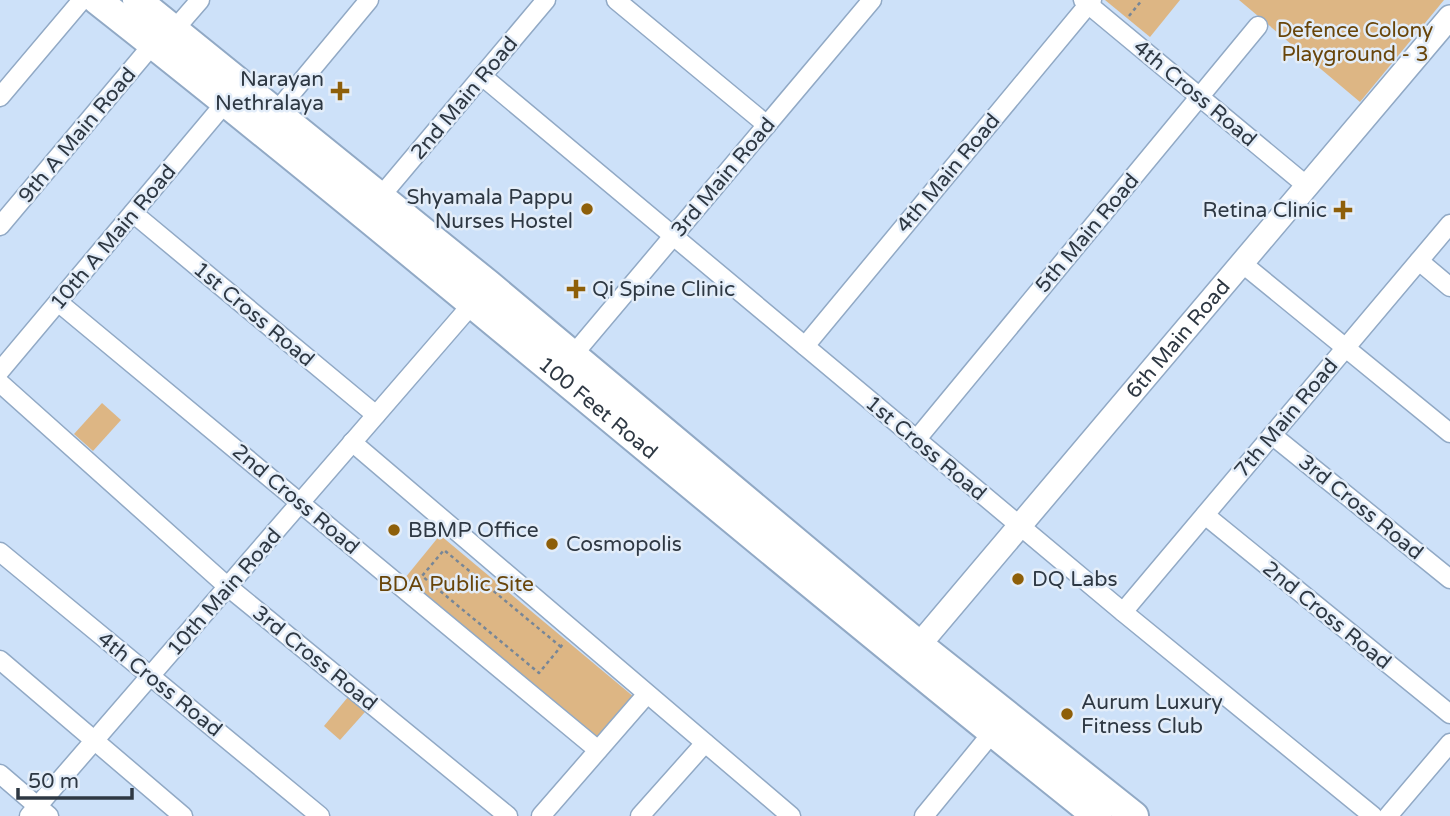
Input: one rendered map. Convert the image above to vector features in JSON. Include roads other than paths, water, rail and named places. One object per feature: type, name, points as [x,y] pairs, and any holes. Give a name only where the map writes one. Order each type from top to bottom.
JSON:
[{"type":"main road","name":"100 Feet Road","points":[[97,0],[164,37],[276,112],[381,196],[573,355],[912,653],[992,733],[1097,816]]},
{"type":"main road","name":"100 Feet Road","points":[[137,0],[164,37],[225,103],[912,653],[1135,816]]},
{"type":"street","points":[[0,97],[82,0]]},
{"type":"street","name":"9th A Main Road","points":[[0,226],[164,37],[200,0]]},
{"type":"street","points":[[276,112],[369,0]]},
{"type":"street","name":"2nd Main Road","points":[[381,196],[546,0]]},
{"type":"street","points":[[616,0],[767,125]]},
{"type":"street","name":"4th Cross Road","points":[[1088,1],[1307,186]]},
{"type":"street","name":"4th Main Road","points":[[805,346],[1088,1]]},
{"type":"street","name":"3rd Main Road","points":[[573,355],[767,125],[863,3]]},
{"type":"street","name":"6th Main Road","points":[[912,653],[1450,16]]},
{"type":"street","name":"5th Main Road","points":[[916,440],[1258,26]]},
{"type":"street","name":"1st Cross Road","points":[[482,76],[1020,527],[1373,816]]},
{"type":"street","name":"10th A Main Road","points":[[0,371],[225,103]]},
{"type":"street","name":"1st Cross Road","points":[[133,213],[376,415]]},
{"type":"street","name":"7th Main Road","points":[[1123,612],[1450,224]]},
{"type":"street","points":[[1419,261],[1450,287]]},
{"type":"street","points":[[1243,264],[1450,432]]},
{"type":"street","name":"2nd Cross Road","points":[[58,302],[598,750]]},
{"type":"street","name":"10th Main Road","points":[[38,813],[95,740],[473,303]]},
{"type":"street","name":"3rd Cross Road","points":[[0,383],[228,586],[508,816]]},
{"type":"street","name":"3rd Cross Road","points":[[1272,435],[1450,579]]},
{"type":"street","points":[[352,442],[791,816]]},
{"type":"street","name":"2nd Cross Road","points":[[1205,515],[1450,714]]},
{"type":"street","name":"4th Cross Road","points":[[0,552],[320,816]]},
{"type":"street","points":[[0,660],[183,816]]},
{"type":"street","points":[[541,816],[647,694]]},
{"type":"street","points":[[924,816],[992,733]]},
{"type":"street","points":[[640,816],[705,743]]},
{"type":"street","points":[[1388,816],[1450,743]]},
{"type":"street","points":[[0,774],[38,813]]},
{"type":"place","name":"Narayan Nethralaya","points":[[340,91]]},
{"type":"place","name":"Shyamala Pappu Nurses Hostel","points":[[587,209]]},
{"type":"place","name":"Retina Clinic","points":[[1343,210]]},
{"type":"place","name":"Qi Spine Clinic","points":[[576,289]]},
{"type":"place","name":"BBMP Office","points":[[394,530]]},
{"type":"place","name":"Cosmopolis","points":[[552,544]]},
{"type":"place","name":"DQ Labs","points":[[1018,579]]},
{"type":"place","name":"Aurum Luxury Fitness Club","points":[[1067,714]]},
{"type":"park label","name":"Defence Colony Playground - 3","points":[[1355,42]]},
{"type":"park label","name":"BDA Public Site","points":[[456,584]]}]
